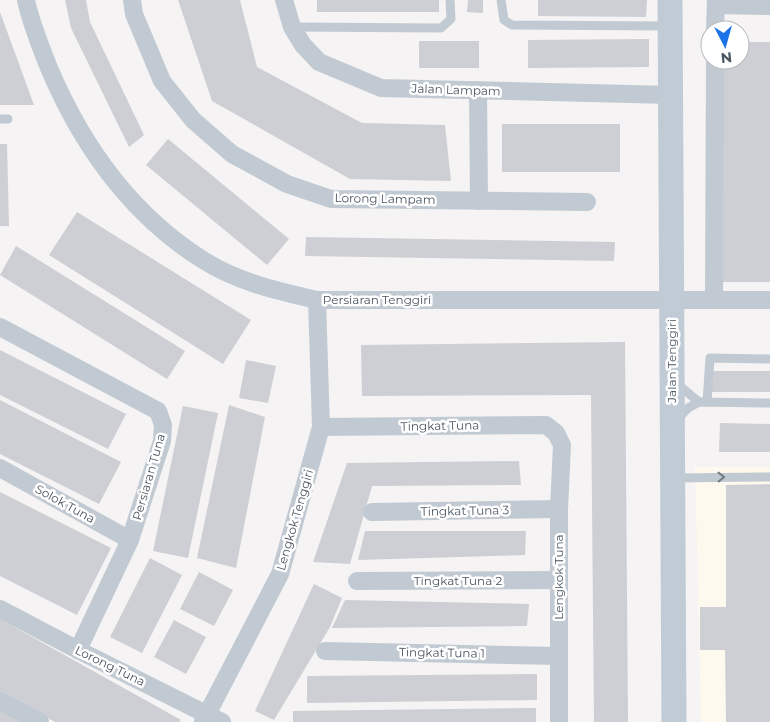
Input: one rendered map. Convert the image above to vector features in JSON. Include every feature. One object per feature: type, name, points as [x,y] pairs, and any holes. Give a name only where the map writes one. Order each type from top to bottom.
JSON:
[{"type":"street","name":"Persiaran Tenggiri","points":[[26,0],[30,22],[63,101],[100,165],[152,222],[203,261],[260,287],[317,300],[770,300]]},
{"type":"street","name":"Lorong Lampam","points":[[132,0],[134,14],[162,81],[193,120],[232,154],[287,184],[331,199],[587,202]]},
{"type":"street","name":"Jalan Lampam","points":[[284,0],[292,27],[303,45],[319,62],[381,88],[671,95]]},
{"type":"street","name":"Jalan Tenggiri","points":[[670,0],[674,722]]},
{"type":"street","points":[[716,20],[716,2],[770,6]]},
{"type":"street","points":[[714,300],[715,70]]},
{"type":"street","points":[[478,90],[479,201]]},
{"type":"street","name":"Lengkok Tenggiri","points":[[210,719],[280,574],[321,427],[317,300]]},
{"type":"street","name":"Persiaran Tuna","points":[[0,327],[158,411],[163,425],[162,441],[130,540],[78,650]]},
{"type":"street","name":"Tingkat Tuna","points":[[321,427],[546,425],[556,433]]},
{"type":"street","name":"Lengkok Tuna","points":[[556,433],[562,445],[559,509],[559,722]]},
{"type":"street","name":"Solok Tuna","points":[[0,468],[130,540]]},
{"type":"street","name":"Tingkat Tuna 3","points":[[372,512],[559,509]]},
{"type":"street","name":"Tingkat Tuna 2","points":[[357,581],[559,580]]},
{"type":"street","name":"Lorong Tuna","points":[[0,609],[210,719]]},
{"type":"street","name":"Tingkat Tuna 1","points":[[325,651],[559,656]]},
{"type":"street","points":[[0,701],[40,722]]},
{"type":"lane","points":[[292,27],[441,28],[451,19],[450,0]]},
{"type":"lane","points":[[501,0],[504,20],[512,25],[670,26]]},
{"type":"lane","points":[[703,402],[710,358],[770,359]]},
{"type":"lane","points":[[672,380],[703,402]]},
{"type":"lane","points":[[673,426],[688,408],[703,402],[770,403]]},
{"type":"lane","points":[[673,478],[770,477]]},
{"type":"shaded area","points":[[695,467],[770,467],[770,722],[701,722]]},
{"type":"building","points":[[65,0],[86,0],[90,22],[144,135],[129,147],[71,28]]},
{"type":"building","points":[[178,0],[240,0],[257,67],[362,123],[445,125],[451,181],[350,179],[212,101]]},
{"type":"building","points":[[317,0],[439,0],[439,12],[317,12]]},
{"type":"building","points":[[468,0],[483,0],[483,13],[467,12]]},
{"type":"building","points":[[538,0],[647,0],[646,17],[538,16]]},
{"type":"building","points":[[0,12],[34,105],[0,105]]},
{"type":"building","points":[[649,39],[649,67],[528,68],[528,40]]},
{"type":"building","points":[[419,41],[479,41],[479,68],[419,68]]},
{"type":"building","points":[[750,42],[770,42],[770,282],[718,282],[718,70],[750,70]]},
{"type":"building","points":[[502,124],[620,124],[620,172],[502,172]]},
{"type":"building","points":[[168,139],[289,239],[267,265],[146,165]]},
{"type":"building","points":[[0,144],[7,144],[9,226],[0,226]]},
{"type":"building","points":[[77,212],[251,320],[223,364],[49,255]]},
{"type":"building","points":[[306,237],[615,242],[614,261],[305,256]]},
{"type":"building","points":[[16,246],[185,351],[167,379],[0,275]]},
{"type":"building","points":[[625,342],[628,722],[594,722],[591,395],[362,396],[361,345]]},
{"type":"building","points":[[0,350],[126,414],[108,449],[0,395]]},
{"type":"building","points":[[246,360],[276,366],[268,403],[239,398]]},
{"type":"building","points":[[711,371],[770,371],[770,392],[710,392]]},
{"type":"building","points":[[0,400],[121,462],[99,504],[0,454]]},
{"type":"building","points":[[229,405],[265,417],[236,568],[197,558]]},
{"type":"building","points":[[183,406],[218,413],[188,558],[153,551]]},
{"type":"building","points":[[720,423],[770,424],[770,452],[719,452]]},
{"type":"building","points":[[519,461],[521,485],[372,486],[350,564],[313,562],[347,463]]},
{"type":"building","points":[[770,484],[770,722],[726,722],[725,650],[700,650],[700,607],[726,607],[726,485]]},
{"type":"building","points":[[0,492],[111,548],[77,615],[0,576]]},
{"type":"building","points":[[365,531],[526,531],[525,555],[358,560]]},
{"type":"building","points":[[150,558],[182,575],[142,653],[110,637]]},
{"type":"building","points":[[199,572],[233,590],[214,626],[180,609]]},
{"type":"building","points":[[314,584],[342,598],[330,627],[274,720],[255,711]]},
{"type":"building","points":[[345,600],[529,604],[527,626],[332,628]]},
{"type":"building","points":[[0,619],[181,720],[179,722],[55,722],[0,692]]},
{"type":"building","points":[[174,620],[206,637],[186,674],[154,657]]},
{"type":"building","points":[[537,674],[537,700],[307,703],[307,676]]},
{"type":"building","points":[[0,706],[29,722],[0,722]]},
{"type":"building","points":[[536,708],[536,722],[293,722],[293,711]]}]
